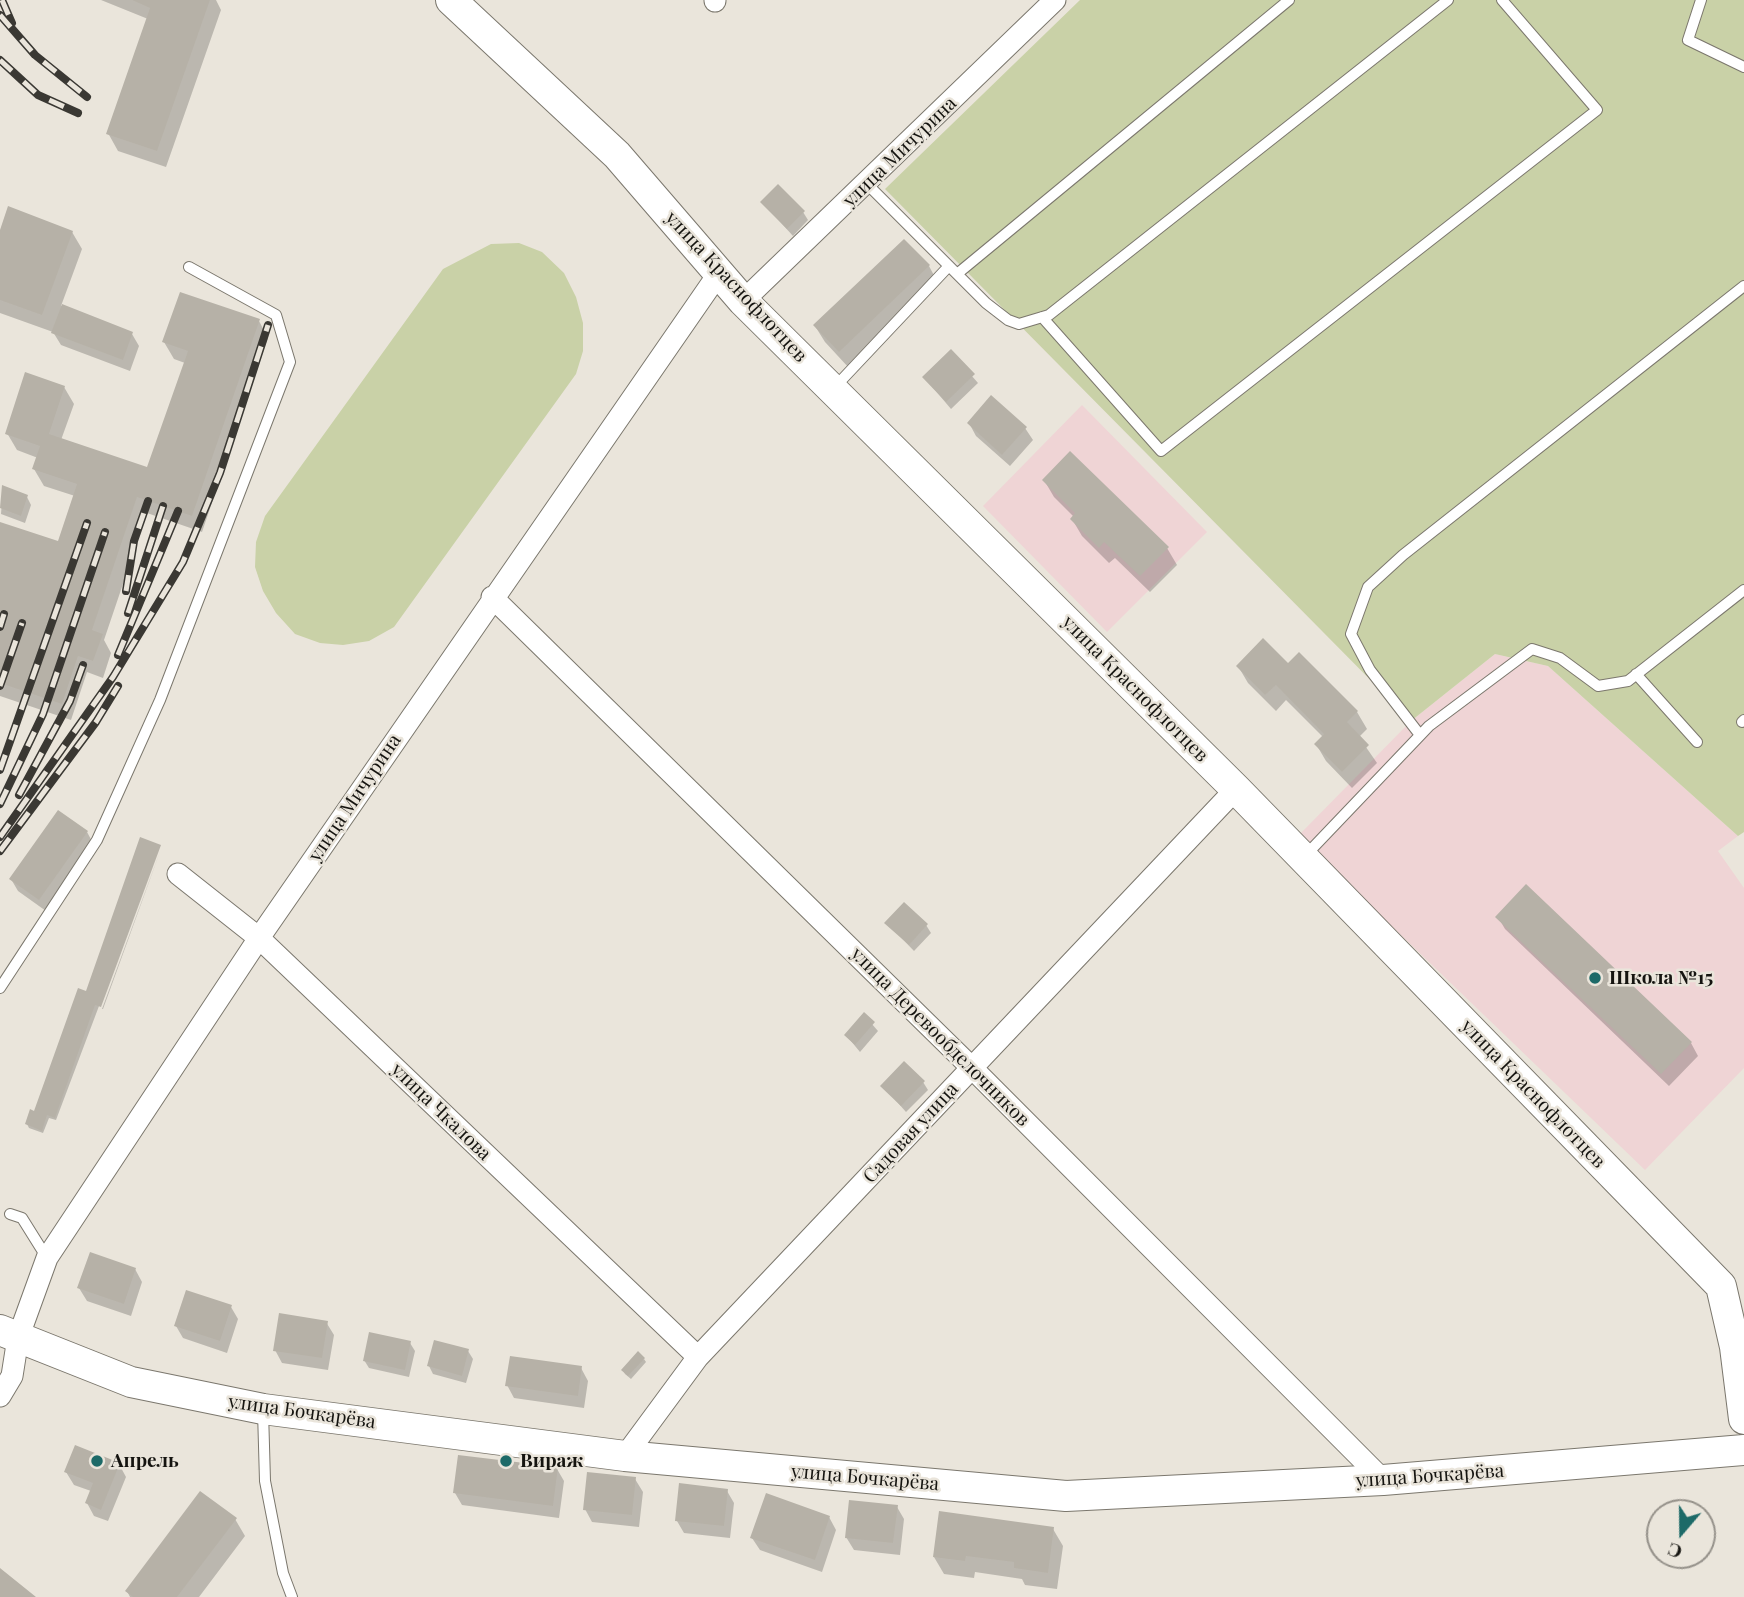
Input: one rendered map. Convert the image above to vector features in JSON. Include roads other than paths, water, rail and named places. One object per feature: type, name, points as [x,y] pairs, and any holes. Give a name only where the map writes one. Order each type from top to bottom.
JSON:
[{"type":"street","name":"улица Краснофлотцев","points":[[451,0],[617,155],[743,301],[1236,789],[1721,1286],[1735,1347],[1744,1419]]},
{"type":"street","name":"улица Мичурина","points":[[743,301],[1055,0]]},
{"type":"street","name":"улица Мичурина","points":[[0,1396],[12,1376],[9,1334],[47,1258],[259,938],[492,597],[719,273]]},
{"type":"street","name":"улица Деревообделочников","points":[[492,597],[972,1068],[1383,1480]]},
{"type":"street","name":"Садовая улица","points":[[625,1456],[698,1357],[1236,789]]},
{"type":"street","name":"улица Чкалова","points":[[178,874],[259,938],[698,1357]]},
{"type":"street","name":"улица Бочкарёва","points":[[9,1334],[131,1382],[263,1409],[625,1456],[1066,1496],[1383,1480],[1744,1450]]},
{"type":"lane","points":[[832,390],[953,270],[1289,0]]},
{"type":"lane","points":[[867,184],[953,270],[1008,320],[1019,324],[1049,315],[1448,0]]},
{"type":"lane","points":[[1042,317],[1161,451],[1597,110],[1502,0]]},
{"type":"lane","points":[[1701,0],[1688,40],[1744,67]]},
{"type":"lane","points":[[0,988],[97,840],[160,700],[290,362],[276,315],[189,267]]},
{"type":"lane","points":[[1420,735],[1370,670],[1351,634],[1368,587],[1403,555],[1744,286]]},
{"type":"lane","points":[[1302,859],[1420,735],[1532,649],[1560,659],[1598,687],[1628,681],[1744,590]]},
{"type":"lane","points":[[1636,674],[1697,742]]},
{"type":"lane","points":[[10,1214],[22,1218],[47,1258]]},
{"type":"lane","points":[[263,1409],[265,1481],[283,1573],[292,1597]]},
{"type":"railway","points":[[2,0],[12,23]]},
{"type":"railway","points":[[0,15],[35,55],[87,97]]},
{"type":"railway","points":[[0,60],[38,95],[78,113]]},
{"type":"railway","points":[[0,837],[113,677],[183,562],[220,473],[268,325]]},
{"type":"railway","points":[[126,591],[134,541],[148,501]]},
{"type":"railway","points":[[128,613],[163,506]]},
{"type":"railway","points":[[118,655],[178,511]]},
{"type":"railway","points":[[0,770],[87,523]]},
{"type":"railway","points":[[0,804],[43,714],[105,532]]},
{"type":"railway","points":[[0,627],[4,614]]},
{"type":"railway","points":[[0,686],[22,623]]},
{"type":"railway","points":[[19,795],[70,701],[83,665]]},
{"type":"railway","points":[[0,851],[96,722],[118,686]]},
{"type":"place","name":"Школа №15","points":[[1595,978]]},
{"type":"place","name":"Апрель","points":[[97,1461]]},
{"type":"place","name":"Вираж","points":[[506,1461]]}]
